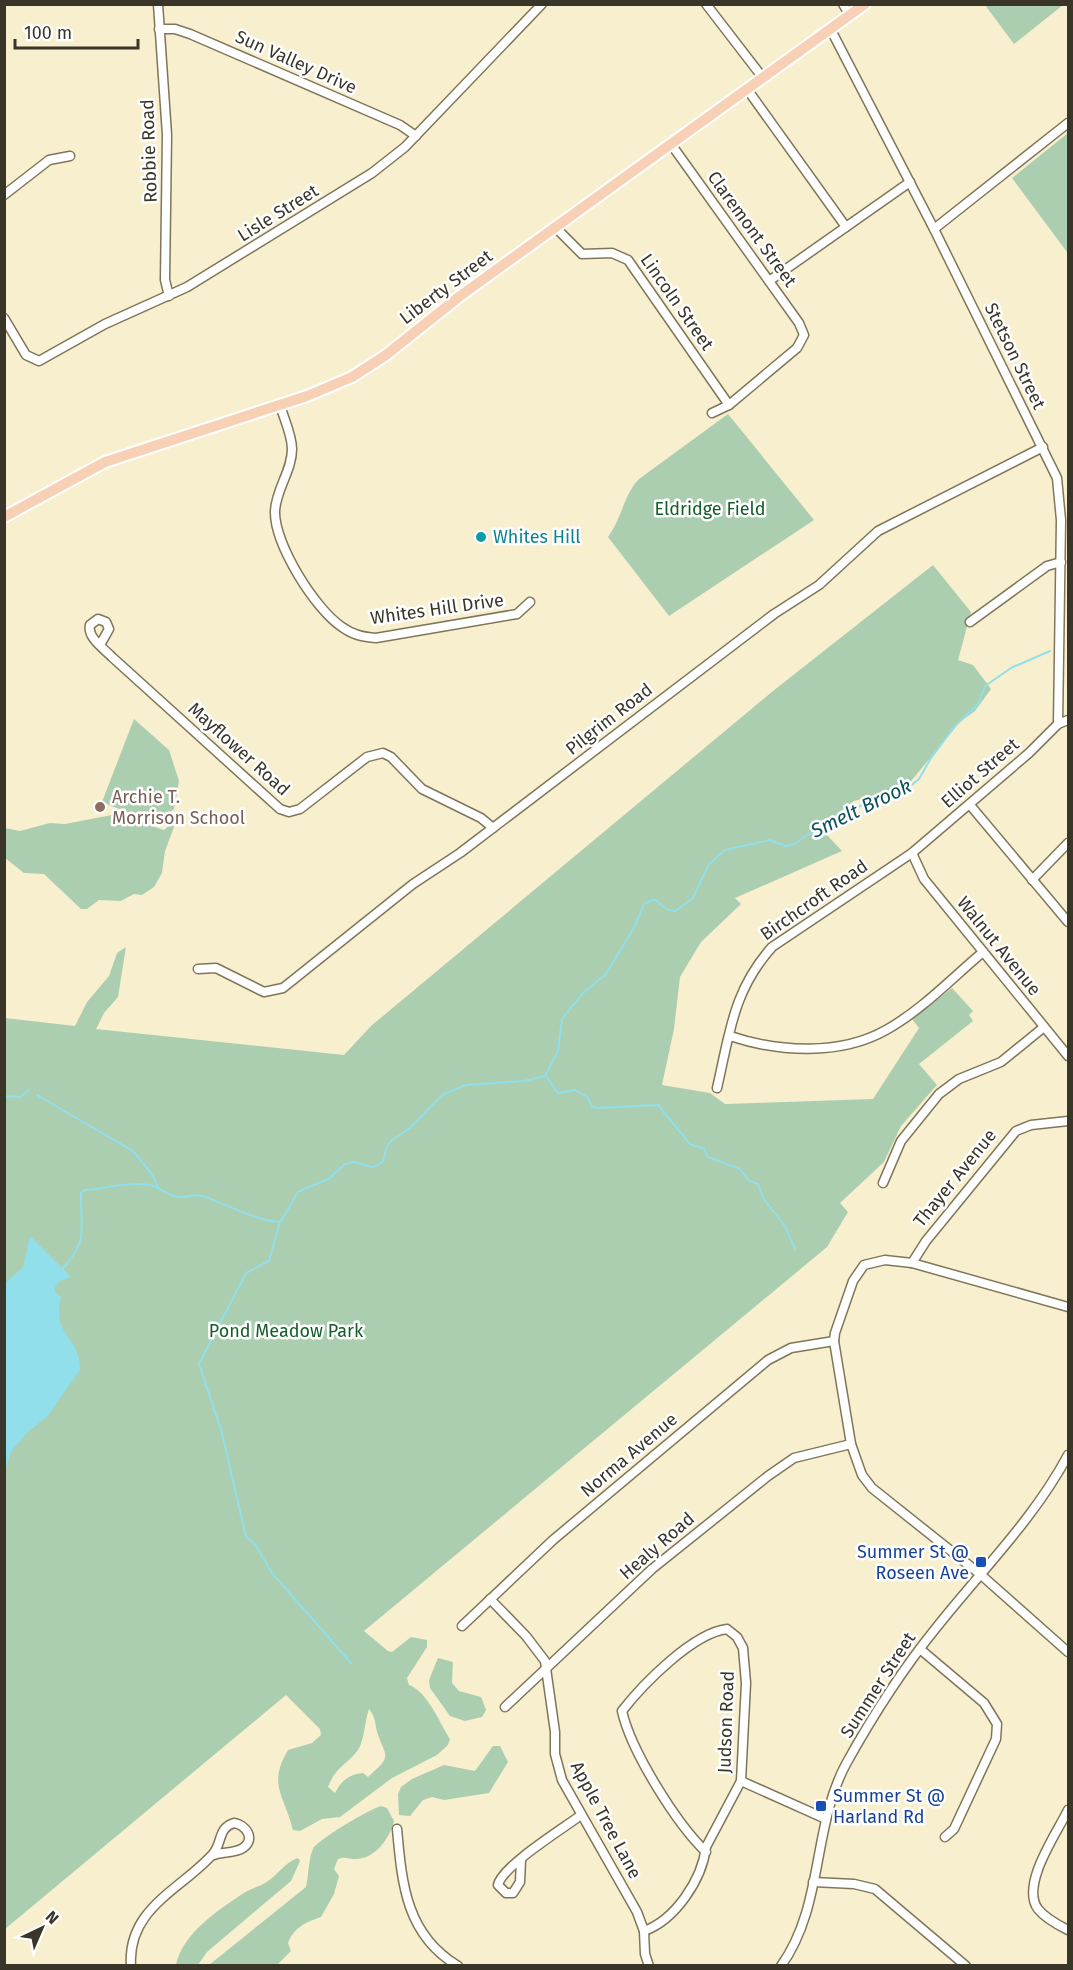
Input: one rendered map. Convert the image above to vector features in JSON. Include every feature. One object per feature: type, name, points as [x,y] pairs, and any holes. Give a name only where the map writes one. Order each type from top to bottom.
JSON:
[{"type":"main road","name":"Liberty Street","points":[[4,517],[105,462],[331,387],[373,364],[443,308],[865,4]]},
{"type":"street","name":"Robbie Road","points":[[158,4],[167,135],[165,280],[169,296]]},
{"type":"street","name":"Lisle Street","points":[[4,318],[26,355],[39,361],[105,324],[169,296],[240,256],[396,156],[542,4]]},
{"type":"street","points":[[706,4],[763,78]]},
{"type":"street","points":[[843,4],[850,15]]},
{"type":"street","name":"Sun Valley Drive","points":[[159,29],[174,29],[190,34],[400,125],[416,136]]},
{"type":"street","name":"Stetson Street","points":[[831,30],[934,229],[1058,478],[1065,519],[1061,562],[1065,625],[1058,724]]},
{"type":"street","points":[[747,89],[846,227]]},
{"type":"street","points":[[934,229],[1068,123]]},
{"type":"street","name":"Claremont Street","points":[[671,144],[799,323],[804,335],[797,348],[729,405]]},
{"type":"street","points":[[4,195],[50,160],[70,156]]},
{"type":"street","points":[[769,281],[910,182]]},
{"type":"street","name":"Lincoln Street","points":[[555,227],[582,254],[616,253],[632,263],[729,405]]},
{"type":"street","name":"Whites Hill Drive","points":[[280,405],[292,450],[275,512],[279,534],[285,550],[303,580],[324,611],[341,627],[357,636],[376,638],[517,614],[530,602]]},
{"type":"street","points":[[712,413],[729,405]]},
{"type":"street","name":"Pilgrim Road","points":[[198,969],[216,968],[260,991],[278,990],[413,884],[493,828],[774,614],[819,585],[878,531],[1043,447]]},
{"type":"street","points":[[970,622],[1047,566],[1061,562]]},
{"type":"street","name":"Mayflower Road","points":[[100,645],[108,632],[107,623],[100,619],[93,621],[89,628],[92,636],[100,645],[280,809],[289,812],[300,809],[367,757],[383,753],[391,757],[422,789],[481,818],[493,828]]},
{"type":"street","name":"Elliot Street","points":[[912,853],[1054,731],[1058,724],[1068,720]]},
{"type":"street","points":[[970,805],[1068,922]]},
{"type":"street","points":[[1032,880],[1068,843]]},
{"type":"street","name":"Walnut Avenue","points":[[912,853],[924,879],[1068,1056]]},
{"type":"street","name":"Birchcroft Road","points":[[717,1088],[729,1036],[746,982],[772,947],[912,853]]},
{"type":"street","points":[[729,1036],[767,1046],[813,1049],[867,1038],[903,1019],[983,952]]},
{"type":"street","points":[[883,1183],[901,1141],[939,1094],[959,1079],[1001,1062],[1044,1027]]},
{"type":"street","name":"Thayer Avenue","points":[[912,1263],[926,1241],[1016,1131],[1031,1125],[1068,1121]]},
{"type":"street","points":[[1068,1307],[912,1263],[885,1260],[864,1265],[853,1281],[839,1317],[834,1341],[851,1444],[862,1476],[872,1488],[980,1574],[1068,1652]]},
{"type":"street","name":"Norma Avenue","points":[[462,1626],[570,1526],[768,1360],[790,1348],[834,1341]]},
{"type":"street","name":"Healy Road","points":[[505,1707],[652,1569],[768,1476],[794,1458],[851,1444]]},
{"type":"street","name":"Summer Street","points":[[781,1965],[799,1935],[835,1786],[846,1764],[920,1649],[1036,1504],[1068,1455]]},
{"type":"street","name":"Apple Tree Lane","points":[[490,1599],[539,1652],[546,1670],[555,1732],[555,1754],[562,1780],[624,1889],[644,1931],[646,1964]]},
{"type":"street","name":"Judson Road","points":[[644,1931],[668,1918],[693,1885],[728,1802],[741,1781],[746,1683],[743,1648],[737,1637],[727,1629],[715,1630],[671,1662],[622,1711],[627,1731],[681,1824],[706,1852]]},
{"type":"street","points":[[920,1649],[984,1703],[997,1724],[996,1739],[988,1757],[954,1829],[945,1838]]},
{"type":"street","points":[[741,1781],[826,1819]]},
{"type":"street","points":[[1068,1810],[1038,1869],[1032,1892],[1037,1908],[1068,1930]]},
{"type":"street","points":[[521,1860],[581,1815]]},
{"type":"street","points":[[131,1965],[135,1936],[147,1912],[167,1892],[214,1855],[243,1848],[248,1842],[249,1835],[246,1828],[234,1823],[227,1825],[214,1855]]},
{"type":"street","points":[[396,1829],[403,1888],[413,1918],[436,1950],[458,1965]]},
{"type":"street","points":[[813,1882],[855,1884],[875,1889],[966,1965]]},
{"type":"green space","points":[[985,5],[1063,5],[1014,44]]},
{"type":"green space","points":[[1068,133],[1068,250],[1067,252],[1012,178]]},
{"type":"green space","name":"Eldridge Field","points":[[728,414],[814,520],[669,616],[608,537],[630,492],[639,479]]},
{"type":"green space","name":"Pond Meadow Park","points":[[933,565],[971,612],[958,660],[973,665],[991,689],[975,711],[960,722],[907,786],[854,801],[835,816],[826,834],[842,851],[735,898],[741,904],[701,942],[680,977],[674,1029],[662,1085],[710,1093],[725,1104],[873,1099],[919,1028],[912,1019],[952,988],[973,1011],[969,1015],[973,1021],[919,1064],[937,1085],[901,1126],[884,1162],[840,1203],[848,1212],[827,1247],[364,1631],[392,1652],[411,1637],[427,1640],[427,1647],[407,1678],[409,1685],[422,1694],[433,1708],[450,1739],[448,1745],[437,1755],[392,1778],[340,1817],[322,1819],[300,1831],[293,1830],[278,1782],[279,1772],[288,1750],[312,1743],[321,1735],[320,1729],[286,1695],[5,1929],[5,1018],[75,1026],[87,1002],[109,976],[117,953],[126,947],[118,997],[104,1013],[96,1029],[344,1055],[371,1026],[773,691]],"holes":[[[369,1709],[385,1752],[384,1760],[368,1777],[363,1773],[346,1779],[335,1793],[328,1787],[331,1780],[358,1750]]]},
{"type":"green space","points":[[134,719],[169,750],[179,781],[174,809],[156,824],[102,802]]},
{"type":"green space","points":[[117,814],[164,830],[172,823],[174,827],[165,851],[162,873],[154,887],[142,895],[134,894],[121,901],[99,900],[87,909],[81,909],[44,874],[24,873],[5,858],[5,828],[20,831],[50,823],[65,824]]},
{"type":"green space","points":[[438,1658],[453,1662],[452,1683],[459,1691],[481,1697],[486,1710],[482,1717],[465,1721],[450,1716],[430,1688],[429,1680]]},
{"type":"green space","points":[[493,1746],[500,1746],[508,1762],[489,1793],[444,1800],[432,1797],[423,1800],[410,1816],[399,1815],[398,1794],[401,1787],[412,1779],[444,1765],[475,1771]]},
{"type":"green space","points":[[381,1806],[387,1808],[394,1821],[389,1834],[381,1846],[363,1858],[338,1859],[334,1869],[339,1876],[334,1894],[321,1917],[297,1929],[288,1943],[291,1951],[277,1965],[209,1965],[306,1887],[310,1858],[317,1845],[344,1825]]},
{"type":"green space","points":[[298,1858],[300,1861],[291,1881],[207,1952],[198,1965],[176,1965],[186,1943],[203,1923],[244,1893],[270,1880],[288,1863]]},
{"type":"water","points":[[30,1236],[71,1277],[60,1281],[55,1287],[55,1292],[61,1297],[60,1320],[76,1350],[80,1370],[47,1417],[29,1431],[12,1450],[5,1470],[5,1283],[23,1267]]},
{"type":"waterway","name":"Smelt Brook","points":[[61,1271],[80,1242],[82,1234],[81,1193],[85,1190],[126,1185],[150,1185],[176,1197],[200,1195],[265,1220],[281,1221],[298,1192],[330,1178],[345,1164],[355,1162],[371,1167],[377,1166],[383,1161],[387,1146],[392,1140],[410,1128],[442,1095],[466,1085],[524,1081],[545,1076],[558,1051],[562,1019],[583,993],[606,974],[635,926],[644,904],[654,899],[668,910],[675,911],[693,898],[709,864],[725,850],[770,840],[786,846],[794,844],[831,819],[880,797],[899,794],[919,779],[931,758],[955,726],[978,704],[985,686],[1011,668],[1050,651]]},
{"type":"waterway","points":[[546,1076],[558,1093],[575,1090],[587,1097],[592,1107],[658,1105],[690,1144],[704,1149],[708,1157],[740,1169],[749,1181],[758,1184],[763,1198],[785,1226],[795,1249]]},
{"type":"waterway","points":[[4,1096],[21,1097],[28,1090]]},
{"type":"waterway","points":[[37,1095],[133,1151],[151,1173],[159,1188]]},
{"type":"waterway","points":[[280,1222],[269,1261],[246,1273],[199,1364],[222,1433],[246,1537],[255,1544],[272,1573],[351,1663]]},
{"type":"place","name":"Whites Hill","points":[[481,537]]},
{"type":"place","name":"Archie T. Morrison School","points":[[100,807]]},
{"type":"place","name":"Summer St @ Roseen Ave","points":[[981,1562]]},
{"type":"place","name":"Summer St @ Harland Rd","points":[[821,1806]]}]
